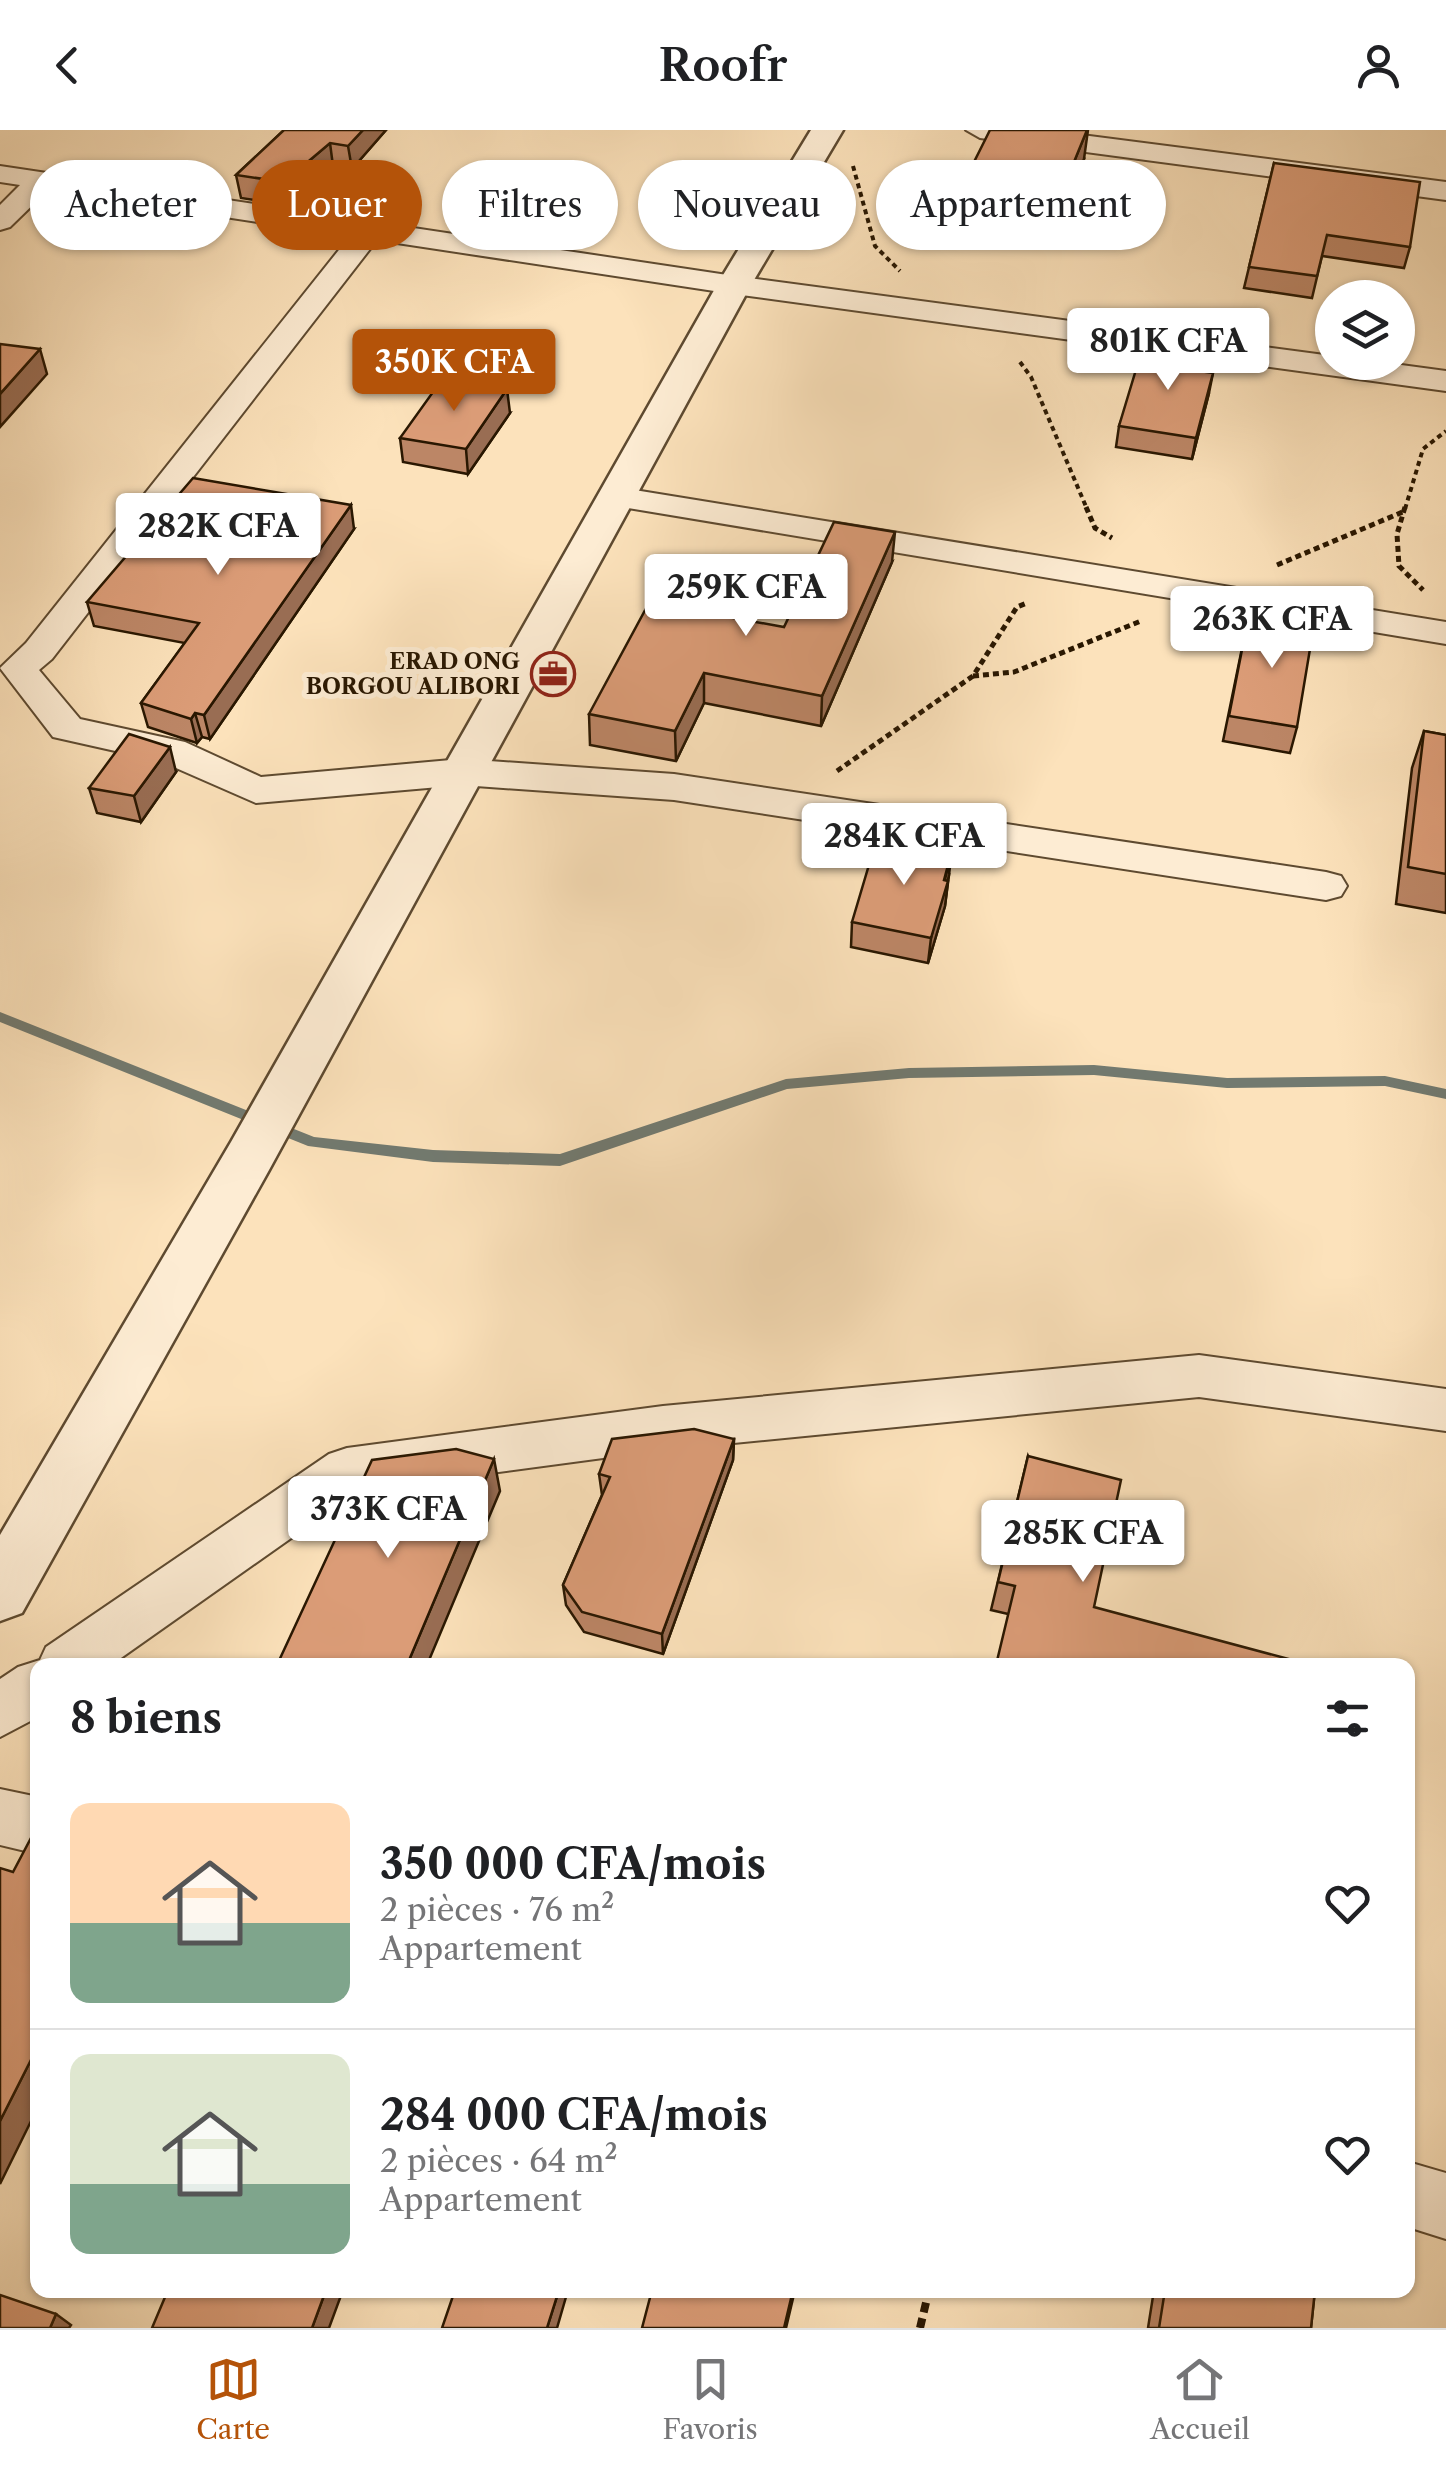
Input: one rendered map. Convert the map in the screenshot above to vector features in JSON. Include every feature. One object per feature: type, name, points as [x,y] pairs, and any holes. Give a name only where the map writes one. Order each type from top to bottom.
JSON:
[{"type":"street","points":[[0,1594],[250,1156],[734,285],[827,130]]},
{"type":"street","points":[[980,130],[1446,190]]},
{"type":"street","points":[[0,174],[30,178]]},
{"type":"street","points":[[0,221],[30,192]]},
{"type":"street","points":[[422,238],[734,285],[1446,381]]},
{"type":"street","points":[[355,250],[40,651],[18,670],[66,728],[171,751],[256,790],[462,772],[674,786],[1326,886]]},
{"type":"street","points":[[616,497],[1092,575],[1440,617]]},
{"type":"street","points":[[76,1658],[347,1470],[922,1400],[1199,1376],[1446,1410]]},
{"type":"street","points":[[0,1711],[30,1690]]},
{"type":"street","points":[[0,1816],[30,1824]]},
{"type":"street","points":[[1415,2197],[1446,2206]]},
{"type":"path","points":[[856,177],[875,246],[941,313],[990,324],[1031,377],[1095,528],[1128,547]]},
{"type":"path","points":[[1440,617],[1399,566],[1398,534],[1423,449],[1446,431]]},
{"type":"path","points":[[789,804],[973,676],[1018,608],[1092,575]]},
{"type":"path","points":[[920,2328],[927,2298]]},
{"type":"building","points":[[284,130],[363,130],[348,146],[330,143],[310,160],[252,160]]},
{"type":"building","points":[[990,130],[1087,130],[1075,160],[975,160]]},
{"type":"building","points":[[252,160],[252,177],[236,175]]},
{"type":"building","points":[[1274,163],[1420,182],[1410,247],[1327,235],[1317,276],[1249,267]]},
{"type":"building","points":[[0,344],[40,349],[0,394]]},
{"type":"building","points":[[1150,344],[1204,352],[1199,371],[1213,373],[1196,438],[1119,426],[1138,363],[1143,363]]},
{"type":"building","points":[[443,378],[507,389],[466,449],[400,438]]},
{"type":"building","points":[[193,478],[351,505],[204,715],[195,713],[191,719],[141,703],[199,623],[87,602]]},
{"type":"building","points":[[834,522],[895,532],[822,696],[704,673],[675,731],[589,714],[649,603],[784,627]]},
{"type":"building","points":[[1249,614],[1314,625],[1297,727],[1229,716]]},
{"type":"building","points":[[1424,731],[1446,735],[1446,874],[1408,867]]},
{"type":"building","points":[[129,734],[170,747],[134,796],[89,788]]},
{"type":"building","points":[[877,838],[952,850],[944,880],[948,881],[931,938],[852,922]]},
{"type":"building","points":[[694,1429],[734,1439],[662,1634],[582,1612],[563,1585],[610,1477],[599,1474],[612,1439]]},
{"type":"building","points":[[456,1449],[494,1459],[410,1658],[280,1658],[372,1460]]},
{"type":"building","points":[[1028,1456],[1121,1480],[1094,1607],[1285,1658],[998,1658],[1015,1586],[998,1582]]},
{"type":"building","points":[[30,1840],[30,2062],[0,2121],[0,1868],[13,1872]]},
{"type":"building","points":[[0,2295],[56,2314],[50,2328],[0,2328]]},
{"type":"building","points":[[165,2298],[323,2298],[312,2328],[152,2328]]},
{"type":"building","points":[[452,2298],[556,2298],[547,2328],[442,2328]]},
{"type":"building","points":[[650,2298],[791,2298],[784,2328],[642,2328]]},
{"type":"building","points":[[1164,2298],[1314,2298],[1311,2328],[1159,2328]]},
{"type":"waterway","points":[[0,1017],[313,1142],[433,1156],[560,1160],[786,1084],[909,1073],[1094,1070],[1227,1083],[1385,1081],[1446,1094]]},
{"type":"place","name":"ERAD ONG BORGOU ALIBORI","points":[[553,674]]}]
